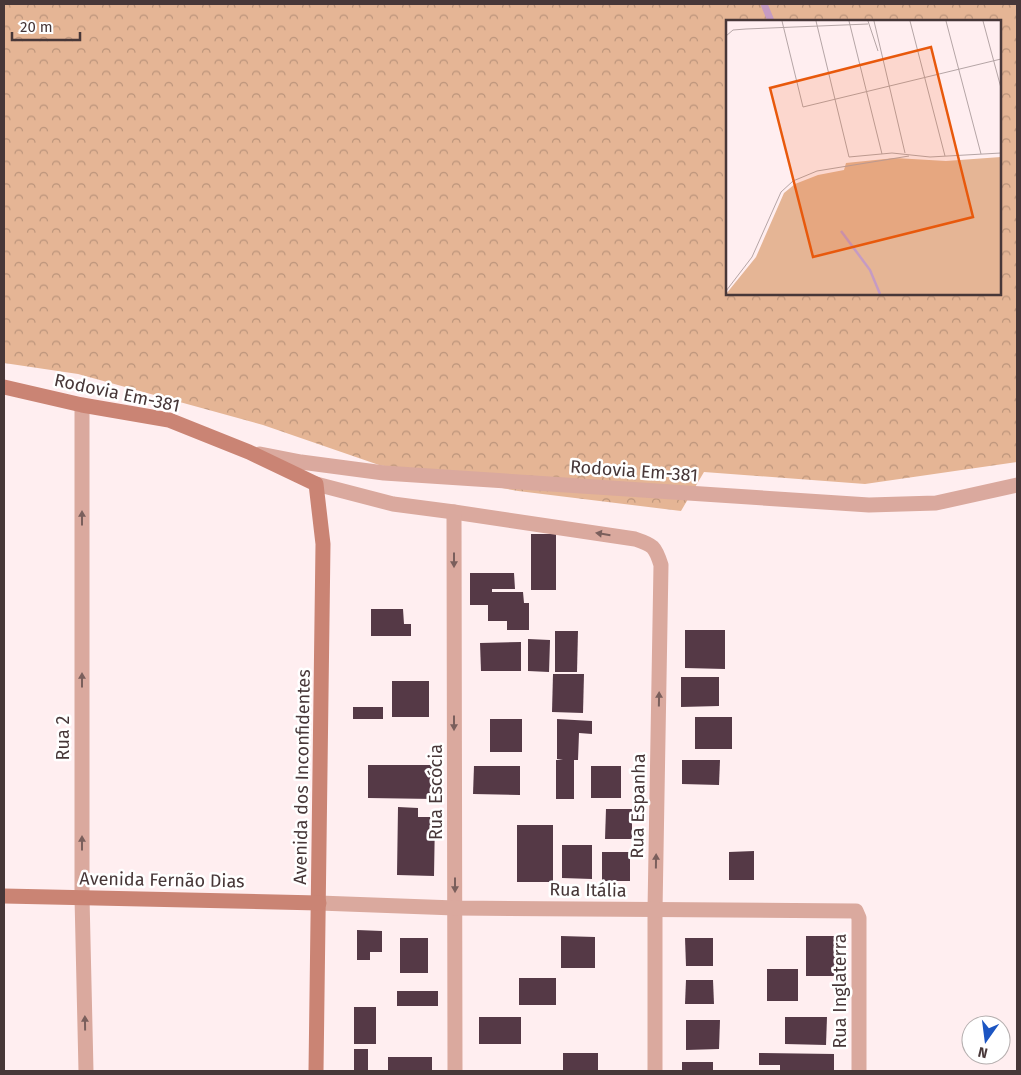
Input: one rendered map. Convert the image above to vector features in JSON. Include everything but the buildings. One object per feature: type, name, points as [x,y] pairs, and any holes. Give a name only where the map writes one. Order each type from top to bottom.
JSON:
[{"type":"street","name":"Rodovia Em-381","points":[[4,387],[82,405],[169,420],[249,452],[316,484]]},
{"type":"street","name":"Rua 2","points":[[82,405],[82,897],[86,1071]]},
{"type":"street","name":"Rodovia Em-381","points":[[249,452],[300,462],[384,473],[869,505],[936,503],[1017,485]]},
{"type":"street","points":[[316,484],[393,504],[454,512]]},
{"type":"street","name":"Avenida dos Inconfidentes","points":[[316,484],[323,544],[316,1071]]},
{"type":"street","name":"Rua Espanha","points":[[454,512],[635,539],[651,544],[657,552],[661,565],[655,910],[655,1071]]},
{"type":"street","name":"Rua Escócia","points":[[454,512],[455,1071]]},
{"type":"street","name":"Avenida Fernão Dias","points":[[4,896],[319,903]]},
{"type":"street","name":"Rua Itália","points":[[319,903],[455,908],[856,911]]},
{"type":"street","name":"Rua Inglaterra","points":[[856,911],[859,918],[859,1071]]},
{"type":"green space","points":[[4,4],[1017,4],[1017,462],[865,484],[704,472],[681,511],[518,491],[379,465],[263,425],[78,374],[4,363]]},
{"type":"waterway","points":[[764,4],[771,20]]}]
